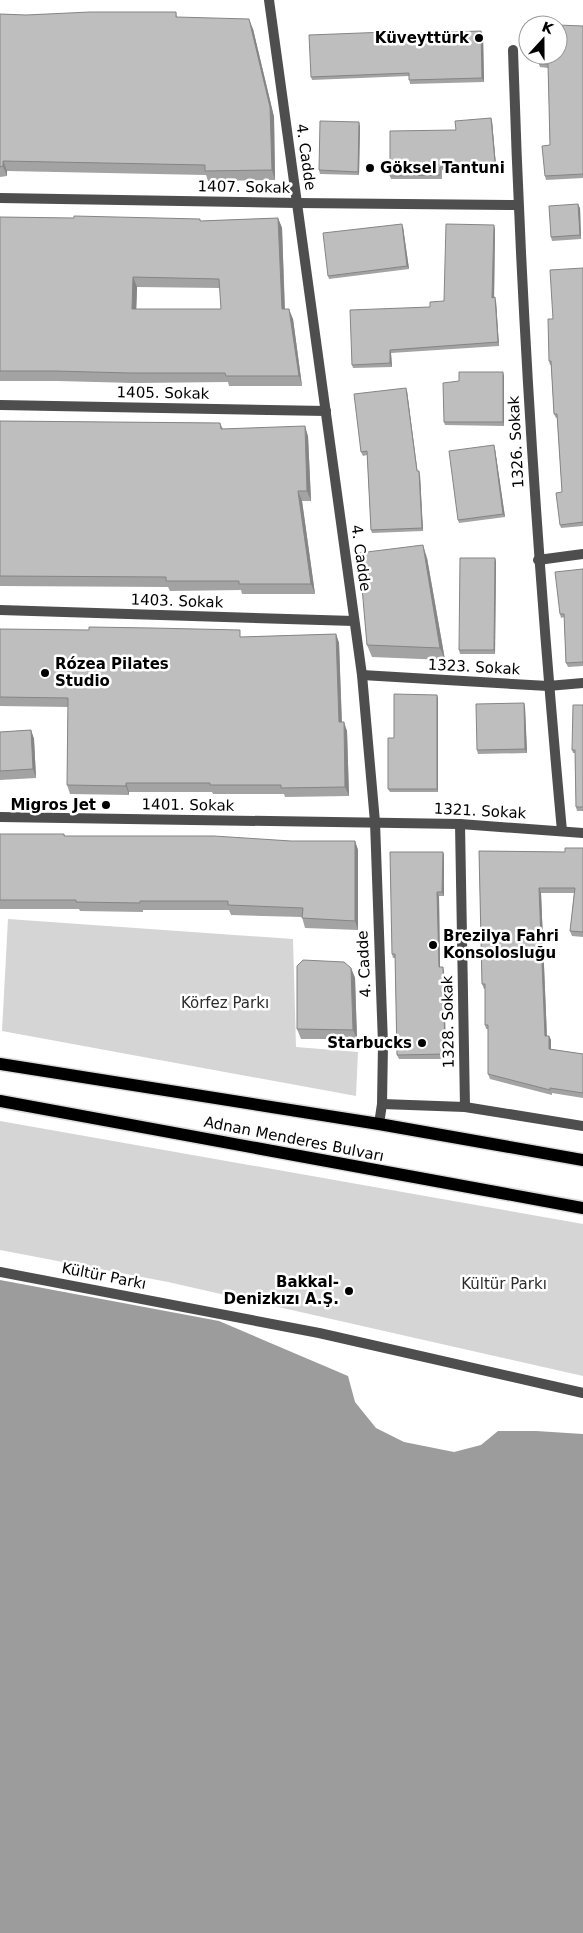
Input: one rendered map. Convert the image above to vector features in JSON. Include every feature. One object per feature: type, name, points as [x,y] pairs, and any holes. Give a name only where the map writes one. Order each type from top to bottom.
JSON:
[{"type":"main road","name":"Adnan Menderes Bulvarı","points":[[0,1064],[379,1124],[583,1160]]},
{"type":"main road","name":"Adnan Menderes Bulvarı","points":[[0,1101],[583,1208]]},
{"type":"street","name":"4. Cadde","points":[[269,0],[362,675],[375,822],[383,1044],[382,1104],[379,1124]]},
{"type":"street","name":"1326. Sokak","points":[[513,50],[518,205],[538,560],[562,831]]},
{"type":"street","name":"1407. Sokak","points":[[0,198],[518,205]]},
{"type":"street","name":"1405. Sokak","points":[[0,404],[326,411]]},
{"type":"street","points":[[538,560],[583,554]]},
{"type":"street","name":"1403. Sokak","points":[[0,610],[354,621]]},
{"type":"street","name":"1323. Sokak","points":[[362,675],[548,686],[583,684]]},
{"type":"street","name":"1401. Sokak","points":[[0,817],[375,822]]},
{"type":"street","name":"1321. Sokak","points":[[375,822],[460,824],[583,833]]},
{"type":"street","name":"1328. Sokak","points":[[460,824],[465,1107]]},
{"type":"street","points":[[382,1104],[465,1107],[583,1126]]},
{"type":"street","name":"Kültür Parkı","points":[[0,1272],[319,1333],[583,1393]]},
{"type":"green space","name":"Körfez Parkı","points":[[8,919],[293,939],[296,1047],[358,1052],[356,1096],[2,1031]]},
{"type":"green space","name":"Kültür Parkı","points":[[0,1121],[583,1224],[583,1376],[168,1282],[0,1250]]},
{"type":"shaded area","points":[[0,1280],[219,1321],[348,1376],[355,1402],[376,1428],[404,1442],[454,1452],[481,1445],[498,1431],[583,1434],[583,1933],[0,1933]]},
{"type":"building","points":[[90,12],[176,12],[176,17],[249,19],[270,107],[272,170],[205,171],[205,165],[3,161],[3,166],[0,167],[0,14],[26,15]]},
{"type":"building","points":[[568,25],[583,26],[583,174],[545,176],[542,146],[550,145],[548,65],[568,65]]},
{"type":"building","points":[[481,31],[482,78],[409,80],[409,73],[311,77],[309,35]]},
{"type":"building","points":[[491,118],[495,162],[440,167],[440,175],[390,176],[390,131],[456,130],[455,121]]},
{"type":"building","points":[[320,121],[359,122],[358,172],[319,170]]},
{"type":"building","points":[[578,204],[580,235],[551,237],[549,206]]},
{"type":"building","points":[[74,216],[200,219],[200,221],[278,218],[282,309],[289,309],[299,376],[226,376],[225,373],[0,371],[0,217],[74,218]],"holes":[[[133,277],[219,279],[221,309],[132,309]]]},
{"type":"building","points":[[402,224],[407,266],[328,276],[323,233]]},
{"type":"building","points":[[446,224],[494,225],[492,298],[495,297],[498,342],[390,350],[390,363],[352,365],[350,310],[430,307],[430,302],[444,301]]},
{"type":"building","points":[[583,268],[583,522],[560,525],[556,493],[562,492],[557,414],[554,414],[551,361],[549,361],[548,319],[553,319],[550,270]]},
{"type":"building","points":[[459,372],[503,372],[503,422],[444,422],[443,383],[459,381]]},
{"type":"building","points":[[406,388],[417,471],[419,471],[422,528],[371,530],[367,451],[361,452],[354,394]]},
{"type":"building","points":[[0,421],[220,423],[221,429],[305,426],[307,491],[298,491],[311,584],[239,584],[239,581],[166,581],[166,577],[0,576]]},
{"type":"building","points":[[494,445],[503,514],[458,520],[449,451]]},
{"type":"building","points":[[423,545],[440,648],[367,645],[359,553]]},
{"type":"building","points":[[460,558],[495,558],[494,650],[459,650]]},
{"type":"building","points":[[583,569],[583,662],[566,663],[564,614],[560,614],[555,572]]},
{"type":"building","points":[[89,627],[240,630],[240,637],[336,634],[339,722],[344,722],[345,787],[281,788],[281,785],[210,785],[210,783],[126,783],[126,786],[67,785],[68,698],[0,697],[0,629],[89,630]]},
{"type":"building","points":[[394,694],[437,695],[437,789],[388,789],[388,738],[394,738]]},
{"type":"building","points":[[524,703],[525,749],[477,750],[476,704]]},
{"type":"building","points":[[573,705],[583,705],[583,807],[576,807],[575,750],[572,750]]},
{"type":"building","points":[[31,730],[33,769],[0,771],[0,732]]},
{"type":"building","points":[[0,834],[214,836],[291,841],[355,841],[355,921],[302,918],[303,908],[228,905],[228,901],[140,901],[140,903],[76,902],[76,900],[0,900]]},
{"type":"building","points":[[565,848],[583,848],[583,932],[570,931],[575,888],[539,888],[545,1036],[549,1036],[549,1049],[583,1054],[583,1093],[550,1088],[550,1090],[488,1074],[488,1025],[485,1025],[485,984],[482,984],[479,851],[565,852]]},
{"type":"building","points":[[390,852],[443,852],[442,892],[437,892],[439,967],[443,967],[445,1054],[397,1055],[395,954],[392,954]]},
{"type":"building","points":[[303,960],[344,962],[351,968],[353,1030],[297,1029],[297,966]]},
{"type":"place","name":"Küveyttürk","points":[[479,38]]},
{"type":"place","name":"Göksel Tantuni","points":[[370,168]]},
{"type":"place","name":"Rózea Pilates Studio","points":[[45,673]]},
{"type":"place","name":"Migros Jet","points":[[106,805]]},
{"type":"place","name":"Brezilya Fahri Konsolosluğu","points":[[433,945]]},
{"type":"place","name":"Starbucks","points":[[422,1043]]},
{"type":"place","name":"Bakkal- Denizkızı A.Ş.","points":[[349,1291]]}]
